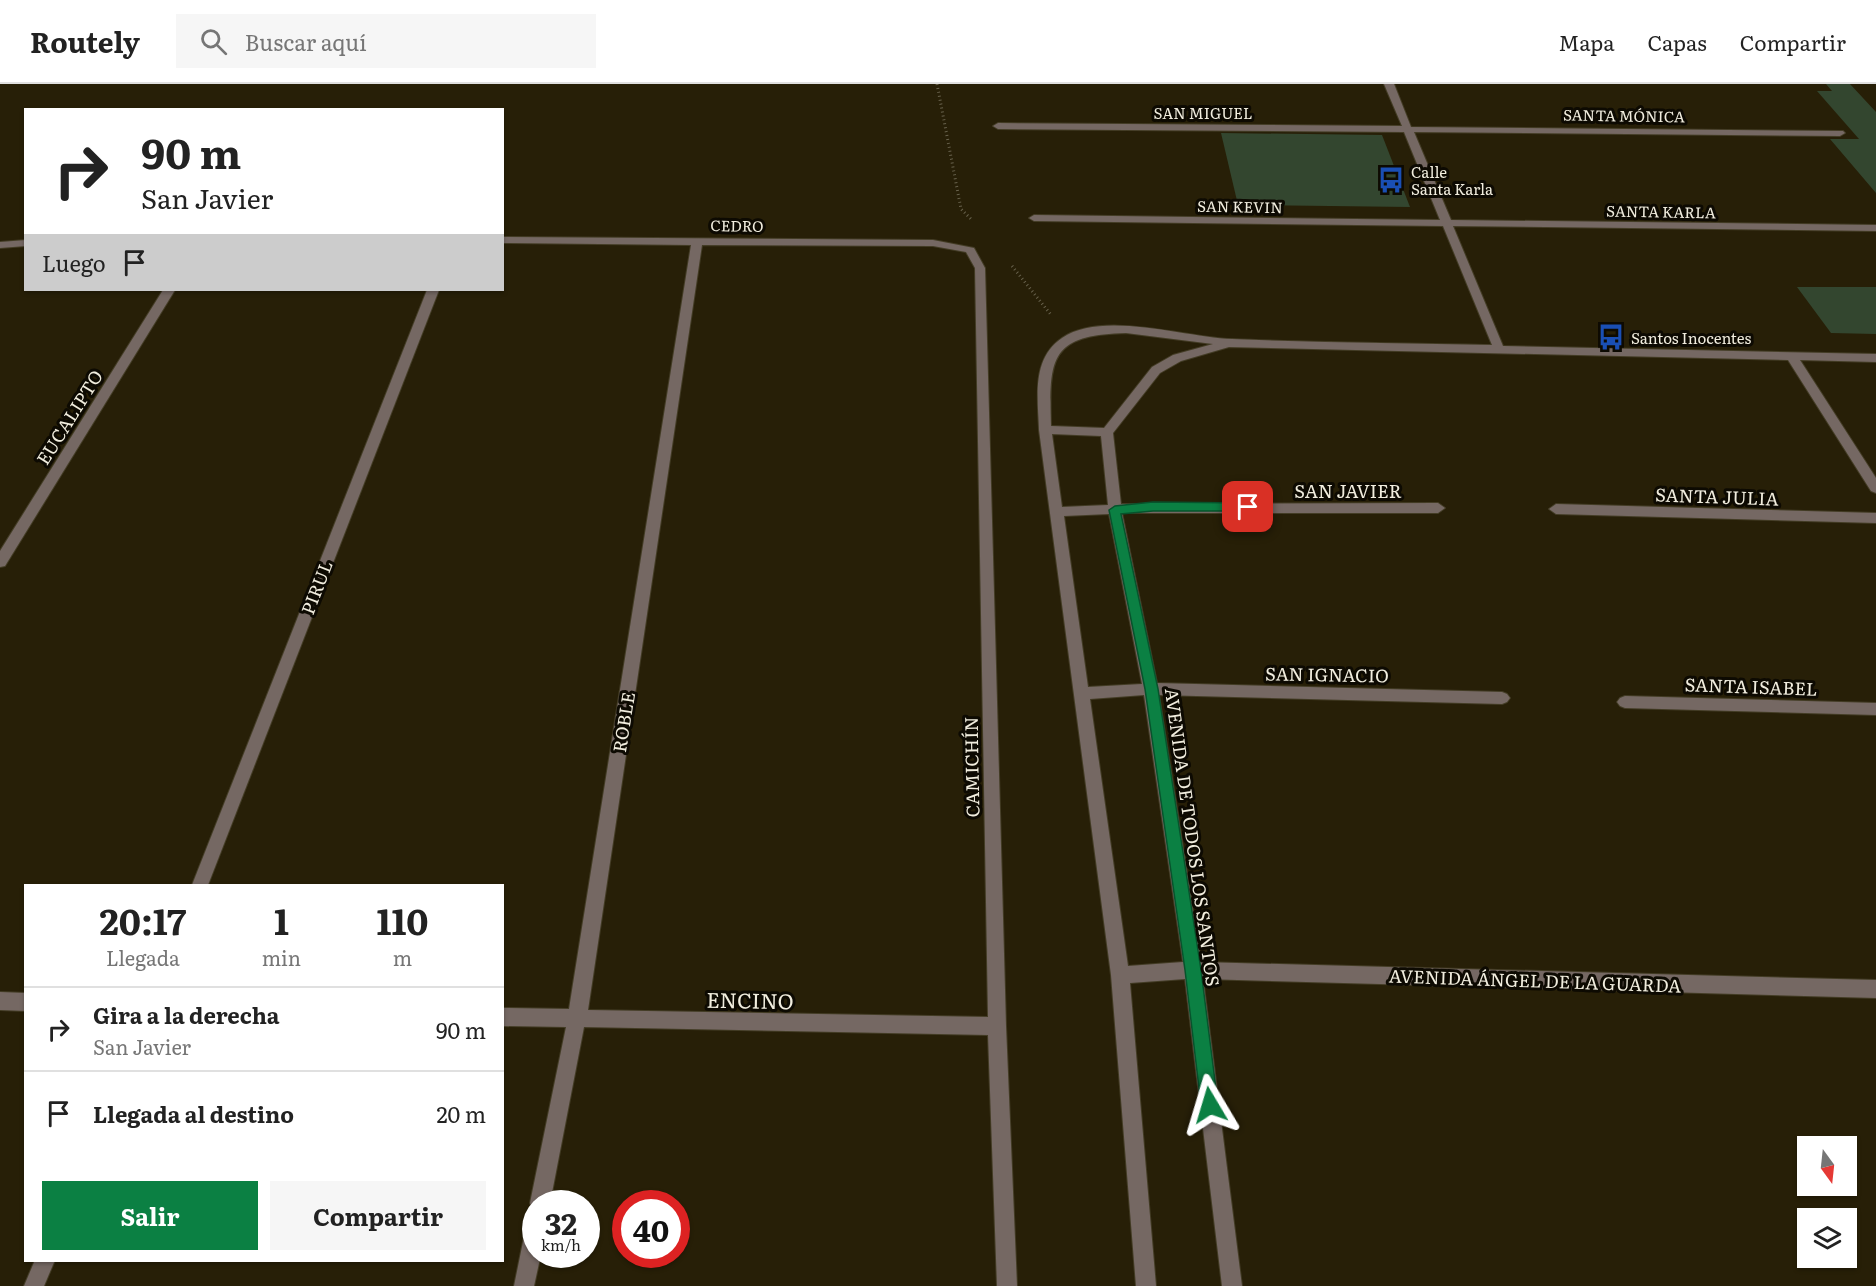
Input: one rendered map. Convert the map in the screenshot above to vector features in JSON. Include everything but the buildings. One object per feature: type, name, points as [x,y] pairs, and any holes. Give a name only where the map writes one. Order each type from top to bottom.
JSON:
[{"type":"street","points":[[1389,84],[1499,349]]},
{"type":"street","name":"SAN MIGUEL","points":[[998,126],[1408,128]]},
{"type":"street","name":"SANTA MÓNICA","points":[[1408,128],[1840,133]]},
{"type":"street","name":"SAN KEVIN","points":[[1034,218],[1446,224]]},
{"type":"street","name":"SANTA KARLA","points":[[1446,224],[1876,228]]},
{"type":"street","name":"CEDRO","points":[[504,240],[933,243],[970,250]]},
{"type":"street","name":"ROBLE","points":[[543,1190],[577,1019],[697,240]]},
{"type":"street","points":[[0,245],[24,243]]},
{"type":"street","name":"CAMICHÍN","points":[[970,250],[980,268],[997,1026],[1007,1286]]},
{"type":"street","name":"EUCALIPTO","points":[[0,562],[168,291]]},
{"type":"street","name":"PIRUL","points":[[200,884],[433,291]]},
{"type":"street","points":[[1146,1286],[1120,975],[1044,430],[1045,368],[1057,349],[1069,338],[1088,333],[1136,331],[1159,332],[1228,343],[1876,358]]},
{"type":"street","points":[[1044,430],[1107,432],[1156,370],[1177,358],[1228,343]]},
{"type":"street","points":[[1792,356],[1876,488]]},
{"type":"street","name":"AVENIDA DE TODOS LOS SANTOS","points":[[1107,432],[1115,510],[1151,689],[1193,970],[1232,1286]]},
{"type":"street","name":"SAN JAVIER","points":[[1055,512],[1153,507],[1438,508]]},
{"type":"street","name":"SANTA JULIA","points":[[1556,509],[1876,518]]},
{"type":"street","name":"SAN IGNACIO","points":[[1082,694],[1151,689],[1502,698]]},
{"type":"street","name":"SANTA ISABEL","points":[[1625,702],[1876,709]]},
{"type":"street","name":"AVENIDA ÁNGEL DE LA GUARDA","points":[[1120,975],[1193,970],[1876,989]]},
{"type":"street","points":[[0,1001],[24,1002]]},
{"type":"street","name":"ENCINO","points":[[504,1017],[997,1026]]},
{"type":"street","points":[[34,1286],[44,1262]]},
{"type":"street","points":[[524,1286],[528,1268]]},
{"type":"path","points":[[937,84],[961,209],[976,225]]},
{"type":"path","points":[[1005,258],[1069,338]]},
{"type":"green space","points":[[1826,84],[1850,84],[1876,112],[1876,193],[1830,139],[1859,139],[1817,91],[1832,91]]},
{"type":"green space","points":[[1221,133],[1382,135],[1410,207],[1238,205]]},
{"type":"green space","points":[[1797,287],[1876,287],[1876,334],[1831,333]]},
{"type":"place","name":"Calle Santa Karla","points":[[1391,180]]},
{"type":"place","name":"Santos Inocentes","points":[[1611,337]]},
{"type":"route","points":[[1210,1105],[1193,970],[1151,689],[1115,510],[1153,507],[1248,507]]}]
